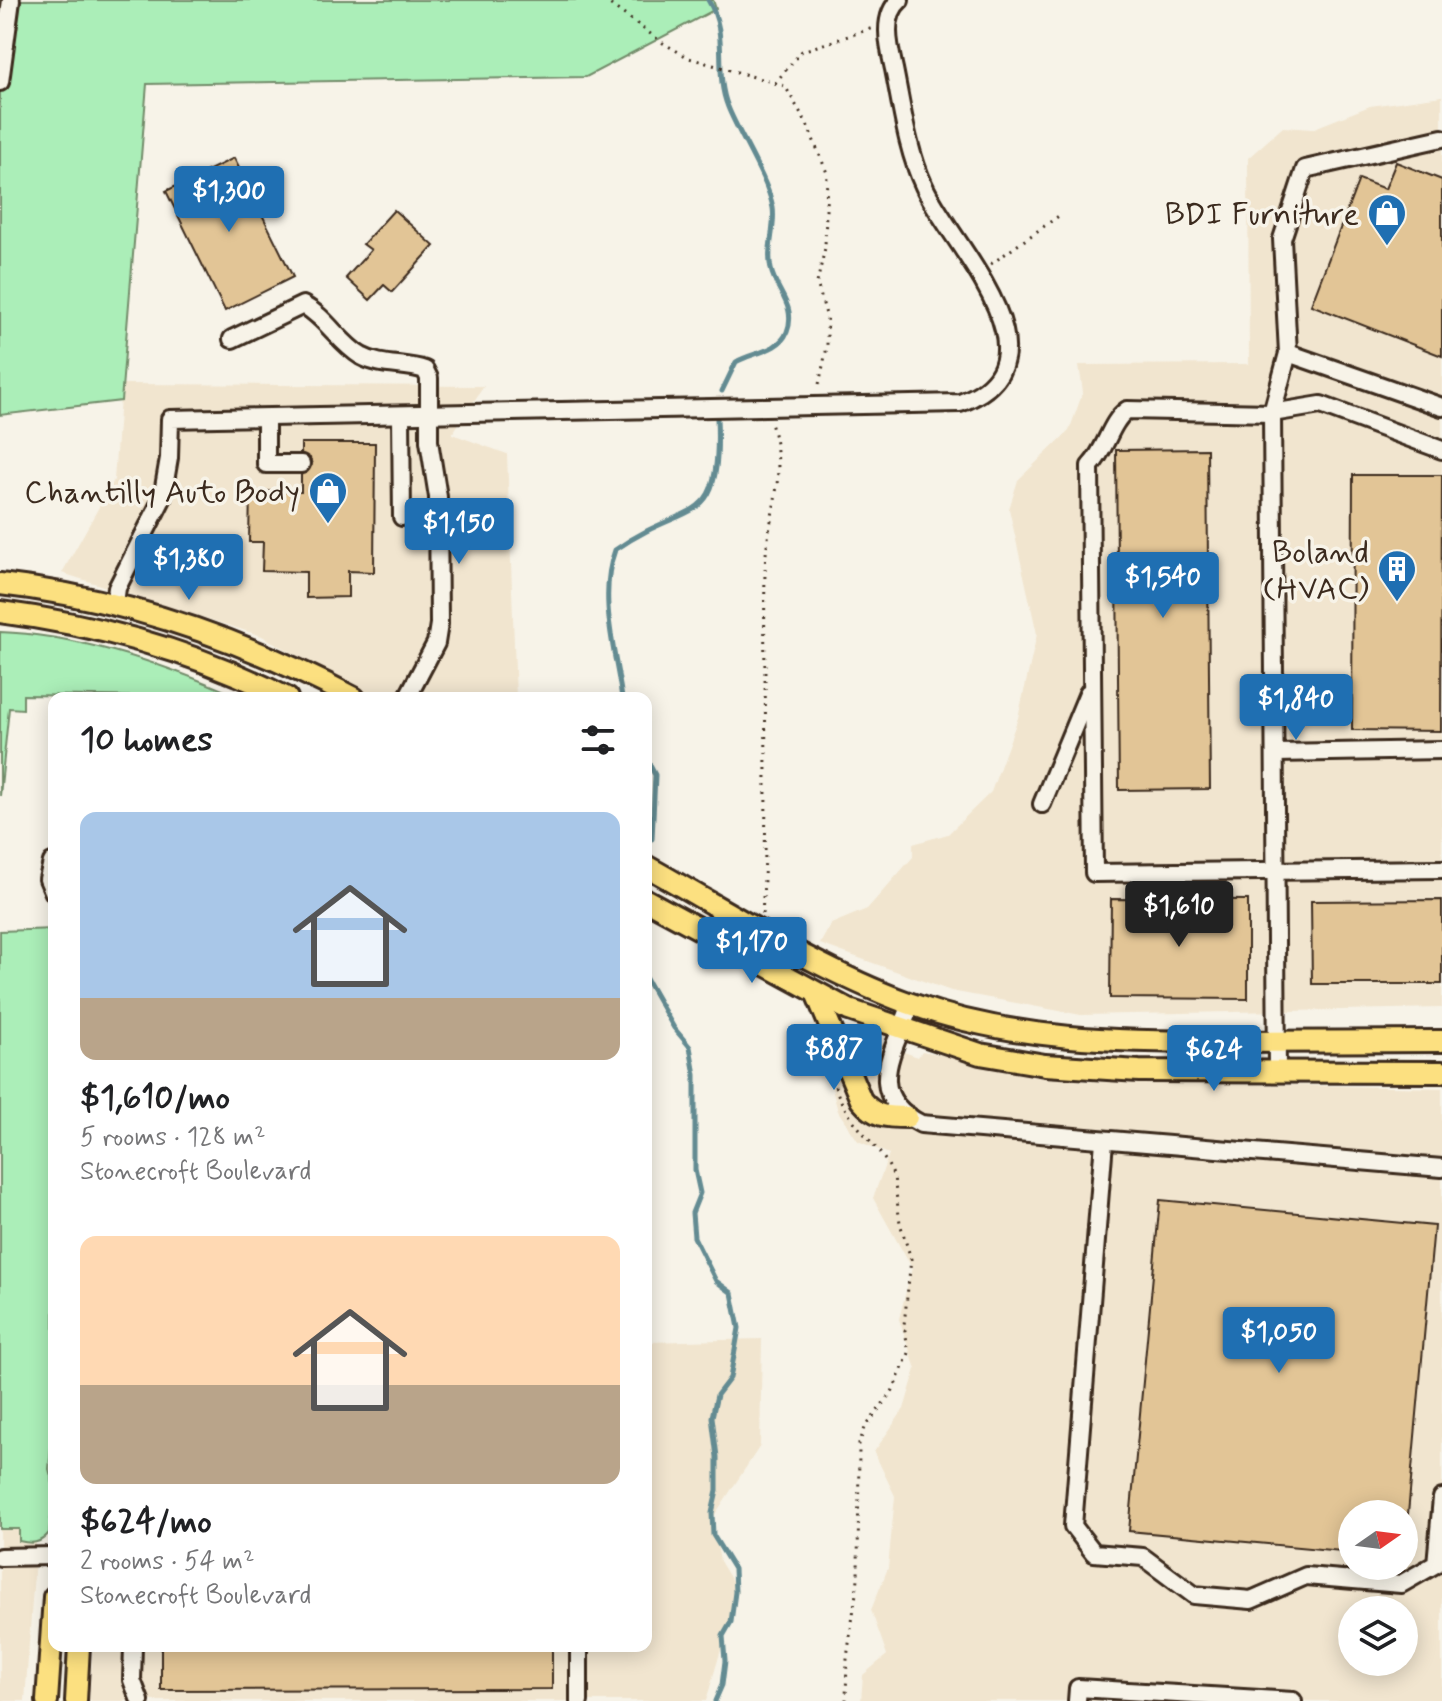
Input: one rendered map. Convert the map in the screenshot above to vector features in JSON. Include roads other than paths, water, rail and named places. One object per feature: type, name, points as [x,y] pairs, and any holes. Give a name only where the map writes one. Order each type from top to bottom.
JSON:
[{"type":"main road","points":[[0,584],[115,603],[254,649],[342,692]]},
{"type":"main road","points":[[0,612],[78,624],[140,639],[220,667],[274,692]]},
{"type":"main road","points":[[652,869],[836,972],[911,1004],[1039,1036],[1124,1042],[1442,1041]]},
{"type":"main road","points":[[652,903],[817,995],[901,1030],[980,1054],[1045,1065],[1139,1071],[1442,1072]]},
{"type":"main road","points":[[817,995],[861,1100],[871,1112],[883,1117],[907,1117]]},
{"type":"main road","points":[[47,1701],[50,1652]]},
{"type":"main road","points":[[76,1701],[79,1652]]},
{"type":"street","points":[[0,82],[4,20],[11,0]]},
{"type":"street","points":[[115,603],[117,588],[162,499],[169,458],[170,419],[960,403],[986,393],[999,376],[1006,352],[994,296],[924,186],[912,151],[892,61],[888,23],[893,6],[900,0]]},
{"type":"street","points":[[1277,1072],[1272,413],[1288,353],[1282,239],[1305,169],[1442,138]]},
{"type":"street","points":[[232,339],[303,305],[363,357],[425,370],[430,386],[429,441],[438,497],[439,624],[436,643],[410,692]]},
{"type":"street","points":[[1288,353],[1442,407]]},
{"type":"street","points":[[1442,450],[1321,405],[1272,413],[1127,410],[1120,416],[1101,454],[1090,466],[1094,873],[1442,869]]},
{"type":"street","points":[[401,416],[402,517]]},
{"type":"street","points":[[266,419],[266,464],[301,464]]},
{"type":"street","points":[[1042,804],[1092,684]]},
{"type":"street","points":[[1276,753],[1442,750]]},
{"type":"street","points":[[911,1004],[888,1061],[887,1092],[895,1108],[921,1124],[1442,1168]]},
{"type":"street","points":[[1104,1141],[1073,1526],[1094,1553],[1143,1557],[1194,1595],[1251,1600],[1306,1576],[1401,1584],[1439,1570],[1442,1498]]},
{"type":"street","points":[[0,1557],[48,1556]]},
{"type":"street","points":[[133,1652],[132,1680],[140,1701]]},
{"type":"street","points":[[579,1652],[579,1701]]},
{"type":"street","points":[[1077,1701],[1078,1688],[1293,1701]]},
{"type":"waterway","points":[[708,0],[718,26],[722,80],[728,107],[770,196],[774,216],[771,269],[789,314],[783,339],[772,348],[736,362],[722,391]]},
{"type":"waterway","points":[[621,692],[608,604],[610,568],[615,550],[696,507],[707,496],[714,480],[717,418]]},
{"type":"waterway","points":[[652,769],[655,775],[652,839]]},
{"type":"waterway","points":[[652,990],[674,1028],[690,1047],[695,1075],[695,1170],[700,1193],[692,1213],[694,1237],[716,1281],[732,1293],[739,1328],[730,1378],[717,1395],[712,1417],[717,1457],[713,1535],[734,1569],[735,1592],[731,1622],[723,1636],[725,1661],[722,1685],[715,1701]]},
{"type":"place","name":"BDI Furniture","points":[[1387,247]]},
{"type":"place","name":"Chantilly Auto Body","points":[[328,525]]},
{"type":"place","name":"Boland (HVAC)","points":[[1397,603]]}]
